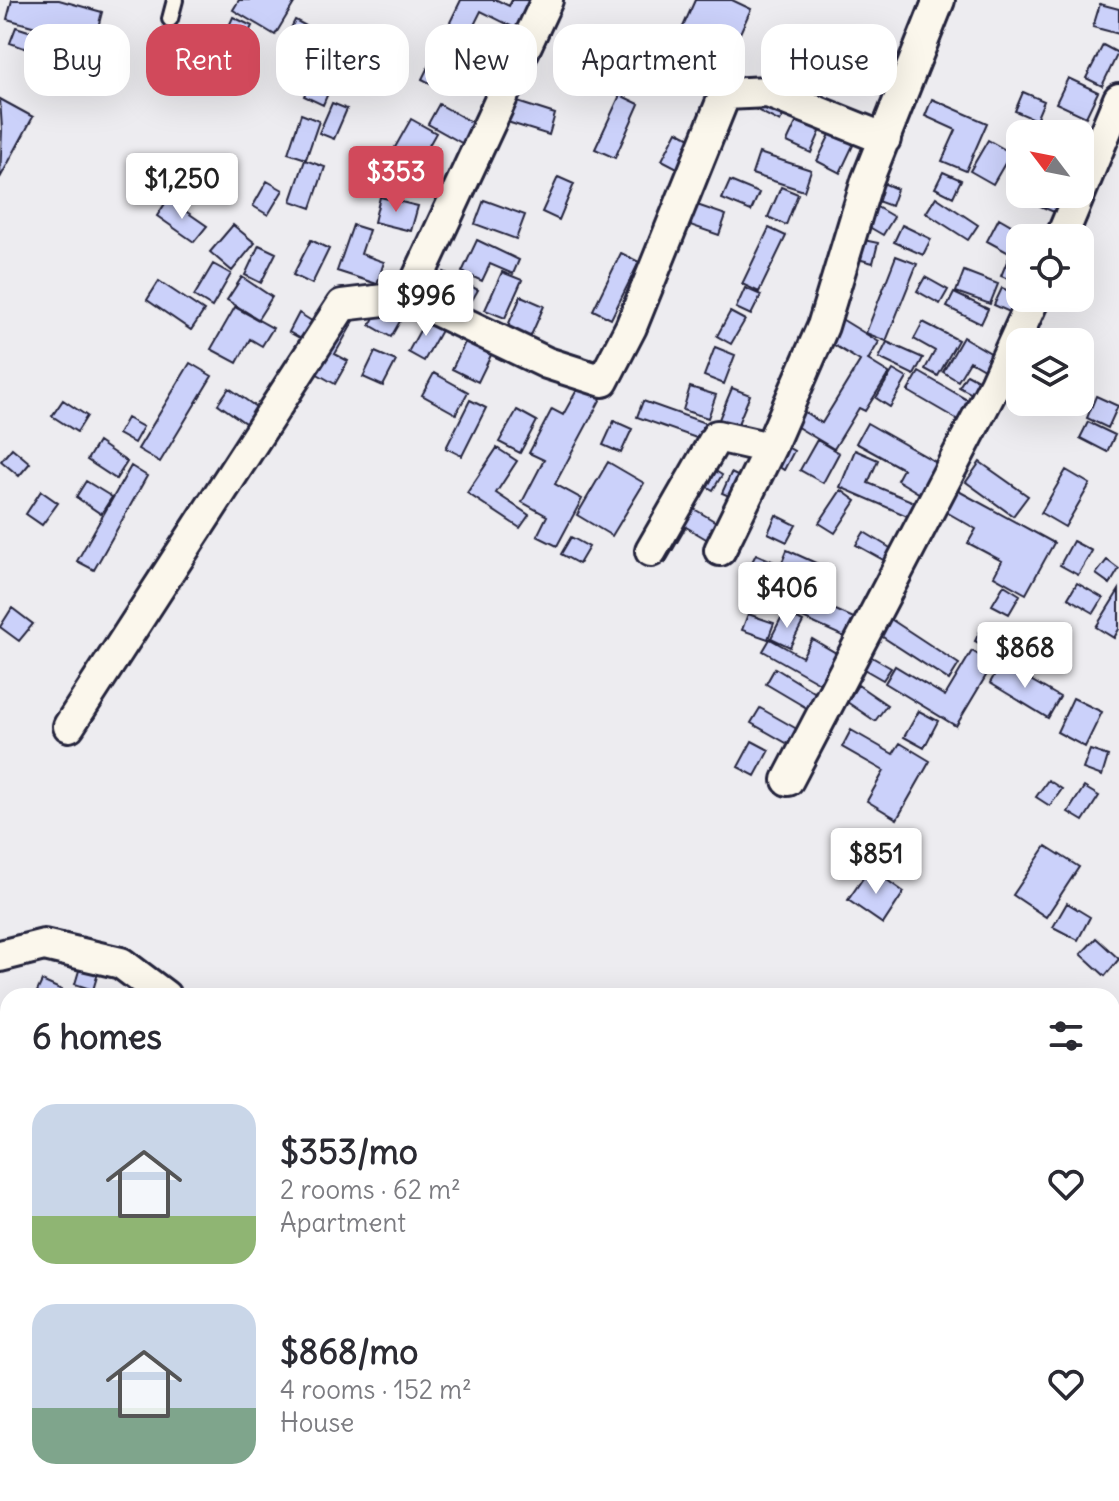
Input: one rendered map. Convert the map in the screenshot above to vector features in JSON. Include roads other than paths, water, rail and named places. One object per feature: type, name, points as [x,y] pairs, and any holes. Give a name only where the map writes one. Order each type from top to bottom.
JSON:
[{"type":"street","points":[[409,297],[547,0]]},
{"type":"street","points":[[720,550],[770,448],[823,326],[867,181],[939,0]]},
{"type":"street","points":[[69,726],[342,305],[409,297],[547,363],[603,381],[631,327],[725,94],[768,92],[885,139]]},
{"type":"street","points":[[1067,224],[1119,99]]},
{"type":"street","points":[[788,780],[995,384],[1028,312]]},
{"type":"street","points":[[651,551],[717,436],[770,448]]},
{"type":"street","points":[[0,956],[44,945],[121,963],[154,988]]},
{"type":"lane","points":[[170,19],[175,0]]}]
